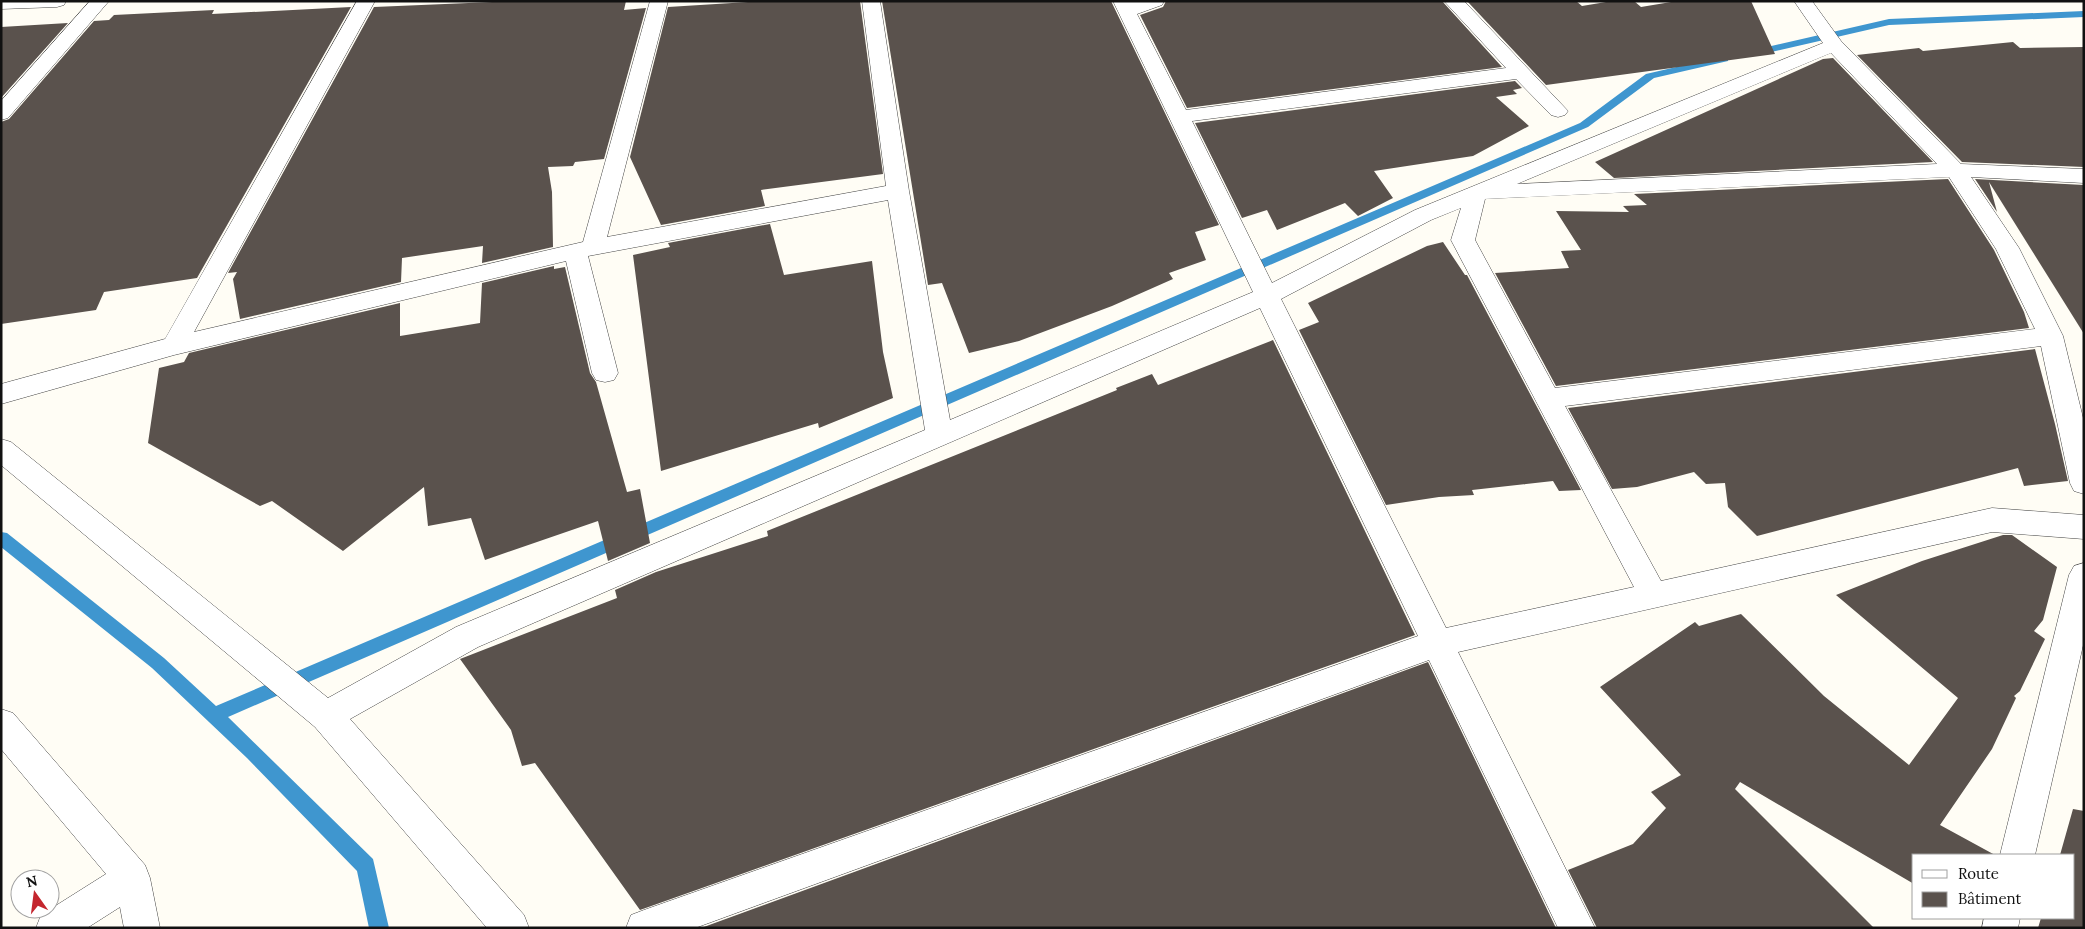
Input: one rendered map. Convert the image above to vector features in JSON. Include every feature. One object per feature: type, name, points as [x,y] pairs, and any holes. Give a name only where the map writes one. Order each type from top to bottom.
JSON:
[{"type":"street","points":[[1,3],[57,1]]},
{"type":"street","points":[[1,114],[100,1]]},
{"type":"street","points":[[174,346],[366,1]]},
{"type":"street","points":[[605,372],[584,249],[659,1]]},
{"type":"street","points":[[871,1],[898,192],[939,435]]},
{"type":"street","points":[[1155,1],[1125,6],[1576,928]]},
{"type":"street","points":[[1453,1],[1558,111]]},
{"type":"street","points":[[1803,1],[1834,45],[1955,170],[2007,248],[2051,336],[2084,483]]},
{"type":"street","points":[[326,716],[467,637],[1266,296],[1424,215],[1834,45]]},
{"type":"street","points":[[1178,117],[1521,72]]},
{"type":"street","points":[[1476,193],[1955,170],[2084,176]]},
{"type":"street","points":[[1,394],[174,346],[584,249],[898,192]]},
{"type":"street","points":[[1476,193],[1463,240],[1654,596]]},
{"type":"street","points":[[1549,398],[2051,336]]},
{"type":"street","points":[[1,449],[326,716],[512,928]]},
{"type":"street","points":[[644,928],[1437,643],[1992,520],[2084,527]]},
{"type":"street","points":[[2017,854],[2080,609],[2084,575]]},
{"type":"street","points":[[1,724],[132,878],[142,928]]},
{"type":"street","points":[[54,928],[132,878]]},
{"type":"building","points":[[518,1],[626,1],[624,10],[646,8],[604,159],[575,162],[573,166],[548,167],[552,192],[553,247],[482,263],[483,246],[402,258],[401,282],[240,319],[233,279],[237,272],[228,273],[374,7]]},
{"type":"building","points":[[765,1],[860,1],[883,174],[761,190],[765,206],[661,225],[630,157],[668,7]]},
{"type":"building","points":[[882,1],[1111,1],[1219,225],[1195,232],[1206,260],[1169,273],[1173,279],[1112,306],[1019,341],[969,353],[942,283],[928,285]]},
{"type":"building","points":[[1166,1],[1442,1],[1502,67],[1187,108],[1140,15],[1163,7]]},
{"type":"building","points":[[1467,1],[1576,1],[1582,6],[1612,1],[1634,1],[1641,7],[1677,1],[1751,1],[1775,54],[1546,85]]},
{"type":"building","points":[[351,7],[197,278],[104,292],[96,310],[1,324],[1,122],[9,119],[94,21],[109,20],[114,15],[214,10],[212,14]]},
{"type":"building","points":[[68,23],[1,98],[1,27]]},
{"type":"building","points":[[2013,42],[2020,48],[2084,47],[2084,167],[1962,162],[1857,55],[1919,48],[1923,51]]},
{"type":"building","points":[[1833,58],[1933,162],[1614,178],[1595,162],[1823,59]]},
{"type":"building","points":[[1515,81],[1522,88],[1513,90],[1517,94],[1496,97],[1529,126],[1473,156],[1374,171],[1393,198],[1358,216],[1345,203],[1277,230],[1267,210],[1242,218],[1195,123]]},
{"type":"building","points":[[1948,179],[1994,250],[2024,312],[2029,328],[1556,386],[1495,273],[1569,268],[1561,251],[1581,250],[1556,211],[1629,212],[1623,206],[1647,205],[1634,194]]},
{"type":"building","points":[[1975,179],[2084,185],[2084,334],[1989,182],[1997,212]]},
{"type":"building","points":[[770,224],[784,275],[872,261],[883,352],[893,398],[819,428],[818,423],[661,471],[633,255],[670,247],[668,243]]},
{"type":"building","points":[[1443,242],[1465,275],[1467,275],[1581,490],[1559,491],[1553,481],[1472,490],[1474,495],[1439,497],[1386,505],[1299,330],[1319,322],[1308,303],[1427,246]]},
{"type":"building","points":[[554,266],[554,269],[565,267],[590,373],[596,382],[627,492],[640,489],[650,543],[608,561],[598,521],[485,560],[471,518],[428,526],[424,487],[343,551],[272,501],[260,506],[148,443],[159,368],[184,362],[189,353],[400,303],[400,336],[480,323],[482,283]]},
{"type":"building","points":[[1273,340],[1415,635],[640,910],[535,763],[522,766],[511,730],[460,659],[617,598],[615,590],[656,572],[768,536],[767,531],[1117,390],[1116,388],[1152,374],[1158,385]]},
{"type":"building","points":[[2035,349],[2068,481],[2024,486],[2018,468],[1757,536],[1728,507],[1725,483],[1706,484],[1694,472],[1637,487],[1612,489],[1568,408]]},
{"type":"building","points":[[2003,535],[2012,535],[2057,567],[2043,620],[2034,631],[2045,639],[2020,691],[2014,696],[2016,698],[1992,749],[1940,825],[1993,854],[1912,854],[1912,883],[1740,782],[1735,789],[1874,928],[1597,928],[1568,870],[1633,844],[1666,808],[1651,792],[1681,775],[1600,687],[1695,622],[1699,626],[1741,614],[1824,696],[1909,765],[1958,698],[1836,595],[1922,561]]},
{"type":"building","points":[[1428,662],[1556,928],[701,928]]},
{"type":"building","points":[[2073,809],[2084,811],[2084,928],[2038,928],[2041,919],[2075,919],[2075,854],[2060,854]]},
{"type":"waterway","points":[[1754,53],[1889,22],[2084,14]]},
{"type":"waterway","points":[[214,715],[1584,125],[1650,76],[1724,59]]},
{"type":"waterway","points":[[1,538],[158,663],[253,752],[366,866],[379,928]]}]
